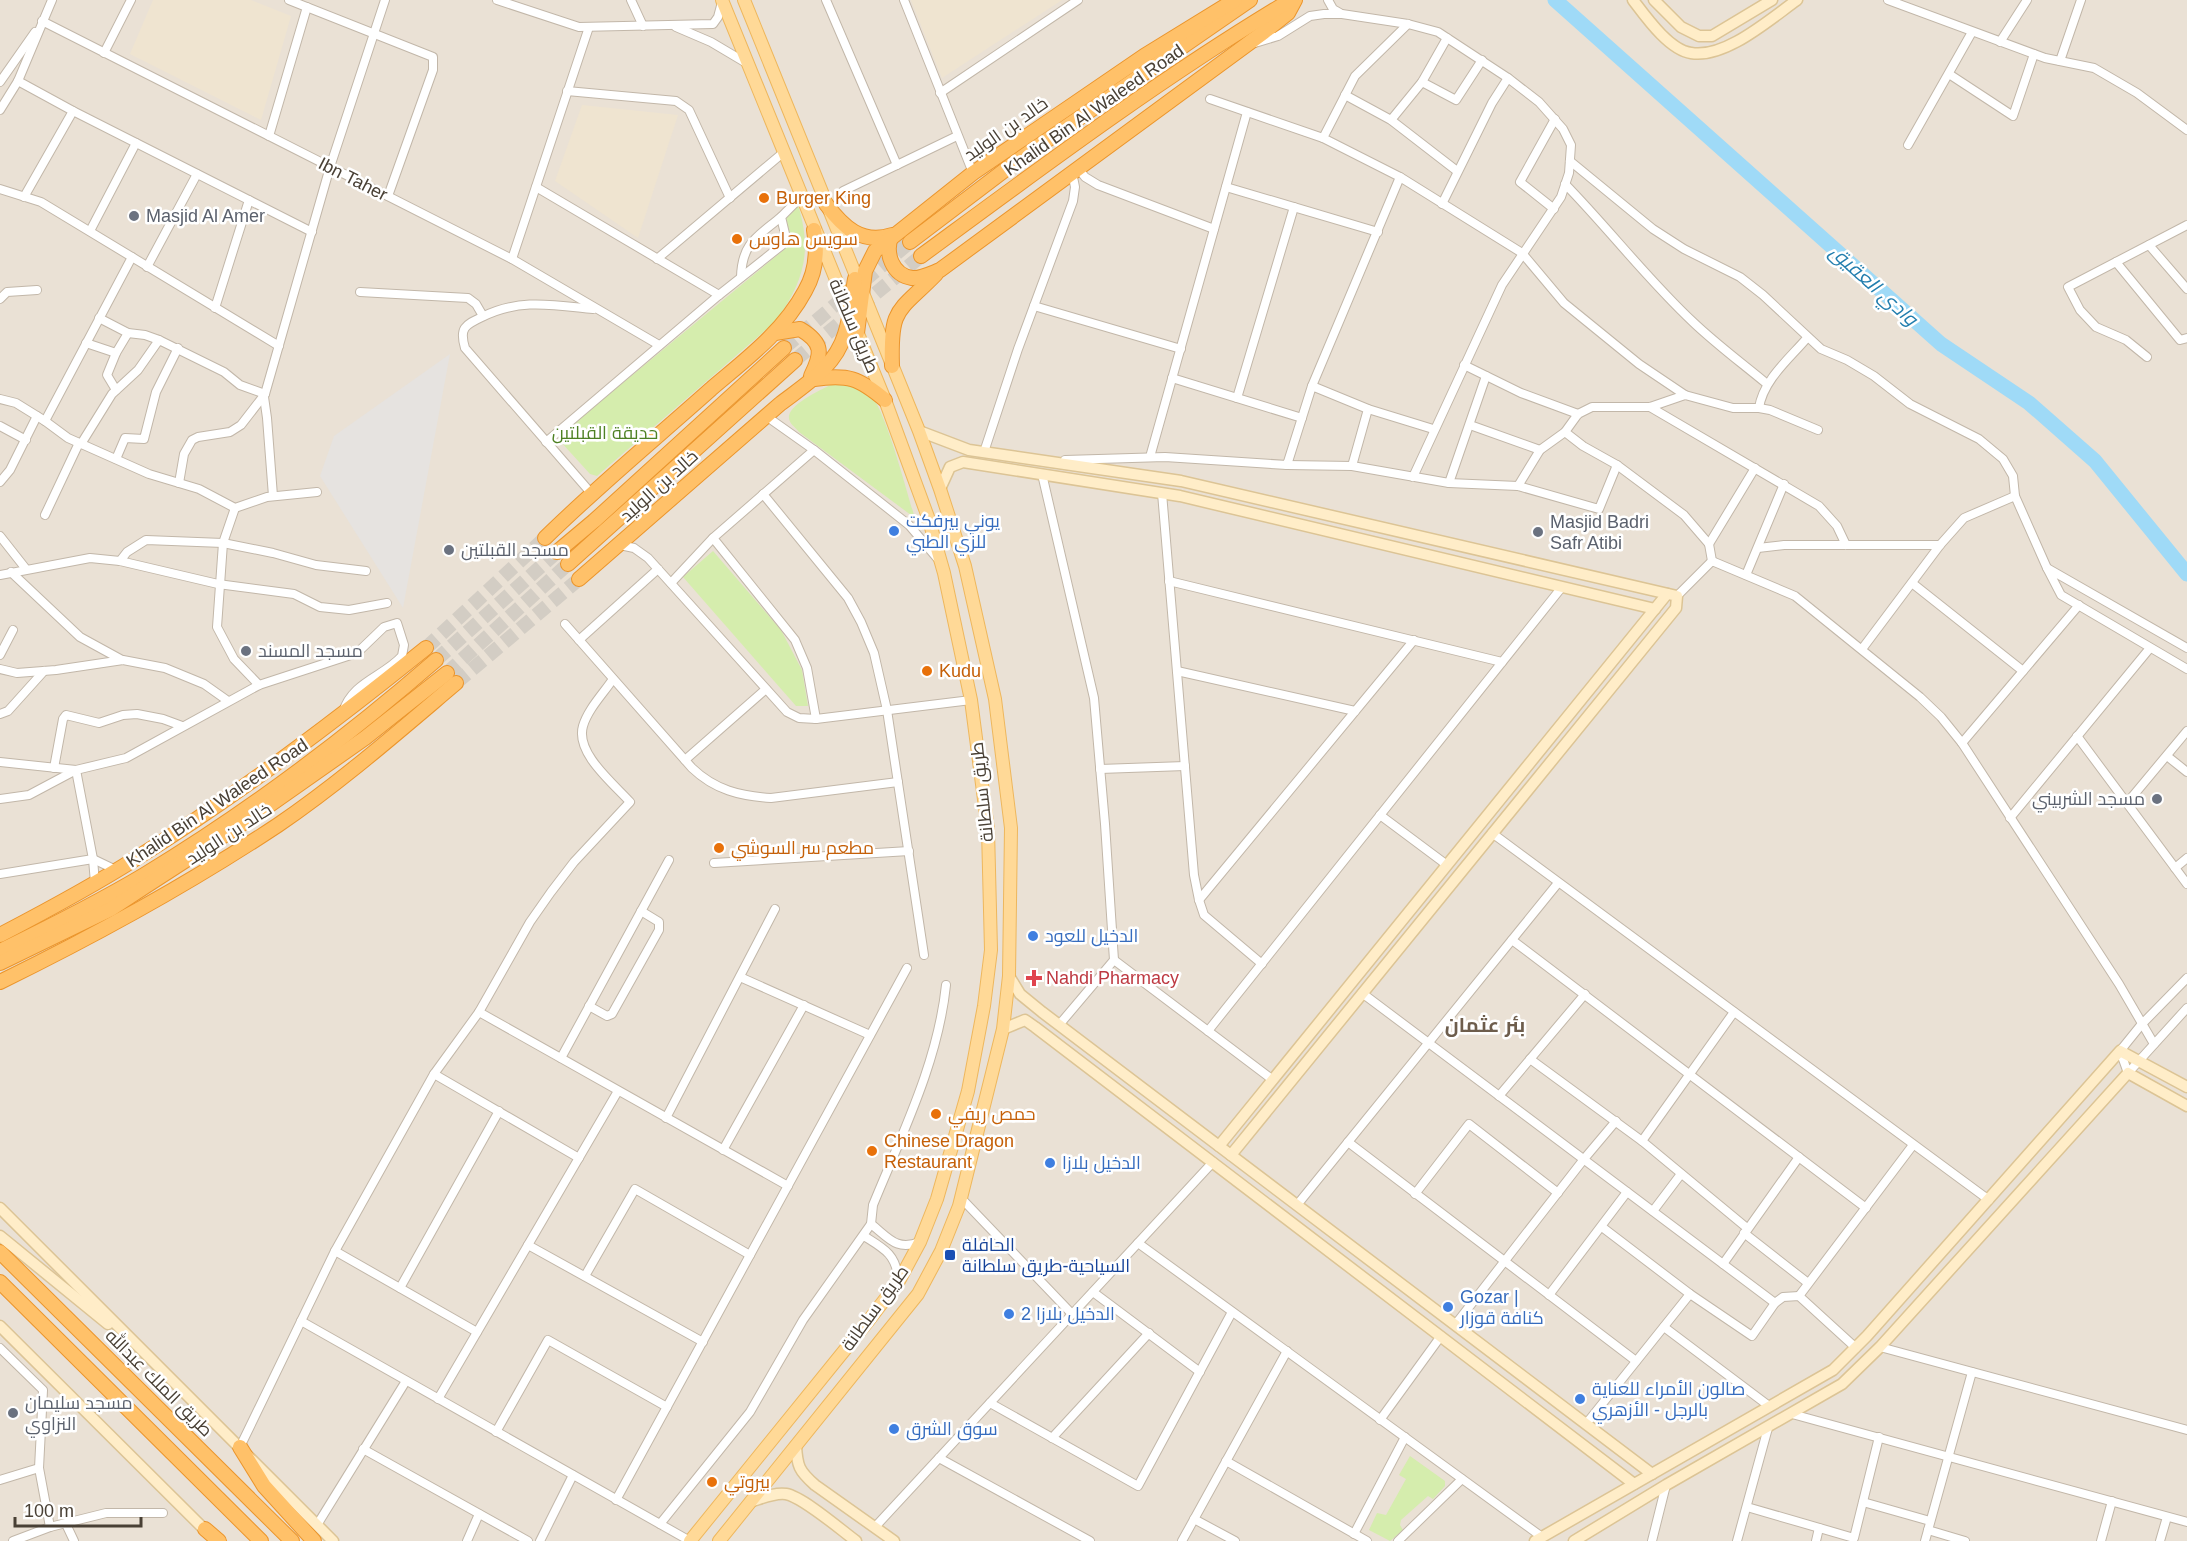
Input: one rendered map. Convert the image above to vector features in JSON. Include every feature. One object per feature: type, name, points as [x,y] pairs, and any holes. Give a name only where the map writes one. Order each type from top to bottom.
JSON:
[{"type":"highway","name":"خالد بن الوليد","points":[[857,333],[865,271],[872,255],[893,236],[974,173],[1144,56],[1235,0]]},
{"type":"highway","name":"Khalid Bin Al Waleed Road","points":[[910,242],[1014,163],[1250,0]]},
{"type":"highway","points":[[892,366],[892,331],[896,317],[902,305],[937,271],[1246,45],[1288,13],[1293,0]]},
{"type":"highway","name":"Khalid Bin Al Waleed Road","points":[[921,256],[1069,147],[1167,80],[1293,0]]},
{"type":"highway","points":[[826,204],[840,223],[857,235],[879,238],[893,236]]},
{"type":"highway","points":[[545,538],[591,493],[775,333],[810,282],[816,260],[814,230]]},
{"type":"highway","points":[[893,236],[888,244],[888,256],[902,274],[916,278],[937,271]]},
{"type":"highway","name":"خالد بن الوليد","points":[[579,579],[831,362],[846,333],[856,276]]},
{"type":"highway","points":[[775,333],[800,328],[818,345],[819,363],[811,380],[848,377],[868,385],[885,400]]},
{"type":"highway","points":[[557,552],[784,348]]},
{"type":"highway","points":[[568,564],[795,360]]},
{"type":"highway","name":"خالد بن الوليد","points":[[0,935],[95,884],[177,832],[342,716],[426,648]]},
{"type":"highway","name":"Khalid Bin Al Waleed Road","points":[[0,951],[60,922],[144,875],[237,814],[333,747],[436,660]]},
{"type":"highway","name":"خالد بن الوليد","points":[[0,982],[86,940],[165,896],[279,824],[363,761],[452,678]]},
{"type":"highway","name":"Khalid Bin Al Waleed Road","points":[[0,963],[111,909],[254,816],[452,678]]},
{"type":"highway","name":"طريق الملك عبدالله","points":[[0,1252],[292,1541]]},
{"type":"highway","points":[[0,1281],[261,1541]]},
{"type":"highway","points":[[240,1447],[264,1486],[314,1541]]},
{"type":"highway","points":[[205,1529],[218,1541]]},
{"type":"main road","name":"طريق سلطانة","points":[[718,1541],[918,1294],[941,1251],[961,1198],[1003,1029],[1009,976],[1011,828],[995,699],[965,566],[919,431],[744,0]]},
{"type":"main road","points":[[1633,0],[1651,24],[1673,45],[1689,54],[1710,53],[1724,48],[1752,32],[1797,0]]},
{"type":"main road","points":[[1654,0],[1681,27],[1699,36],[1712,36],[1772,0]]},
{"type":"main road","name":"طريق سلطانة","points":[[690,1541],[899,1281],[920,1242],[937,1199],[968,1091],[984,1006],[990,959],[988,830],[971,700],[928,517],[885,400],[722,1]]},
{"type":"main road","points":[[919,431],[961,448],[1181,481],[1672,595]]},
{"type":"main road","points":[[940,489],[950,467],[963,462],[1162,493],[1655,609]]},
{"type":"main road","points":[[1219,1146],[1655,609],[1672,595]]},
{"type":"main road","points":[[1231,1155],[1676,608],[1672,595]]},
{"type":"main road","points":[[1009,976],[1020,994],[1059,1025],[1652,1474]]},
{"type":"main road","points":[[1003,1029],[1025,1020],[1634,1484]]},
{"type":"main road","points":[[1538,1539],[1833,1370],[1856,1348],[2120,1051],[2187,1087]]},
{"type":"main road","points":[[1574,1541],[1666,1485],[1842,1384],[1880,1347],[2128,1073],[2187,1106]]},
{"type":"main road","points":[[0,1208],[333,1541]]},
{"type":"main road","points":[[0,1236],[157,1364]]},
{"type":"main road","points":[[3,1329],[205,1529]]},
{"type":"main road","points":[[1512,1391],[1522,1376]]},
{"type":"main road","points":[[796,1445],[796,1464],[803,1474],[894,1541]]},
{"type":"main road","points":[[750,1502],[786,1494],[856,1541]]},
{"type":"street","points":[[0,110],[18,81],[52,0]]},
{"type":"street","points":[[104,53],[131,0]]},
{"type":"street","points":[[289,0],[430,54],[435,60],[388,196]]},
{"type":"street","points":[[273,496],[265,395],[330,167],[385,0]]},
{"type":"street","points":[[497,0],[579,27],[713,24],[718,17],[722,1]]},
{"type":"street","points":[[631,0],[643,26]]},
{"type":"street","points":[[826,0],[897,165]]},
{"type":"street","points":[[904,0],[957,136],[974,173]]},
{"type":"street","points":[[940,93],[1078,0]]},
{"type":"street","points":[[1328,0],[1333,9],[1342,14]]},
{"type":"street","points":[[1888,0],[2034,54],[2094,68],[2137,93],[2187,130]]},
{"type":"street","points":[[2000,42],[2027,0]]},
{"type":"street","points":[[2060,61],[2081,0]]},
{"type":"street","points":[[269,136],[307,7]]},
{"type":"street","points":[[1246,45],[1278,36],[1310,16],[1342,14],[1408,24],[1438,32],[1508,78],[1539,102],[1563,129],[1571,144],[1570,161],[1561,197],[1502,285],[1433,429],[1413,477]]},
{"type":"street","points":[[0,80],[42,21]]},
{"type":"street","name":"Ibn Taher","points":[[42,21],[512,259],[659,345]]},
{"type":"street","points":[[1323,138],[1355,76],[1408,24]]},
{"type":"street","points":[[675,26],[711,42],[749,65]]},
{"type":"street","points":[[512,259],[589,27]]},
{"type":"street","points":[[1908,145],[1972,32]]},
{"type":"street","points":[[1391,120],[1422,82],[1447,38]]},
{"type":"street","points":[[1949,74],[2013,116],[2034,54]]},
{"type":"street","points":[[1422,82],[1456,100],[1482,60]]},
{"type":"street","points":[[1442,204],[1492,103],[1508,78]]},
{"type":"street","points":[[18,81],[312,232]]},
{"type":"street","points":[[567,91],[676,101],[689,110],[730,198]]},
{"type":"street","points":[[1345,95],[1391,120],[1457,171]]},
{"type":"street","points":[[1210,99],[1323,138],[1400,177],[1522,253],[1564,303],[1639,364],[1685,395],[1733,408],[1759,408],[1791,418],[1818,430]]},
{"type":"street","points":[[24,197],[73,111]]},
{"type":"street","points":[[1150,457],[1247,112]]},
{"type":"street","points":[[1554,119],[1520,182],[1554,209]]},
{"type":"street","points":[[843,191],[957,136]]},
{"type":"street","points":[[90,231],[136,143]]},
{"type":"street","points":[[657,259],[784,152]]},
{"type":"street","points":[[1570,161],[1653,229],[1684,249],[1740,277],[1763,295],[1821,349],[1847,360],[1874,376],[1910,404],[1979,439],[2003,459],[2013,476],[2015,496],[2061,595],[2187,669]]},
{"type":"street","points":[[1075,170],[1091,182],[1214,229]]},
{"type":"street","points":[[984,452],[1073,201],[1075,170]]},
{"type":"street","points":[[147,267],[197,174]]},
{"type":"street","points":[[1287,465],[1312,386],[1400,177]]},
{"type":"street","points":[[1565,184],[1693,323],[1767,384]]},
{"type":"street","points":[[536,187],[719,295]]},
{"type":"street","points":[[1226,187],[1378,232]]},
{"type":"street","points":[[0,189],[41,202],[279,346]]},
{"type":"street","points":[[741,277],[742,262],[750,245],[802,196]]},
{"type":"street","points":[[214,308],[249,200]]},
{"type":"street","points":[[1237,398],[1294,207]]},
{"type":"street","points":[[546,442],[782,244],[786,238],[781,217]]},
{"type":"street","points":[[2147,357],[2127,340],[2096,327],[2080,310],[2068,287],[2187,225]]},
{"type":"street","points":[[2149,245],[2187,289]]},
{"type":"street","points":[[45,421],[132,257]]},
{"type":"street","points":[[2116,262],[2180,340],[2187,338]]},
{"type":"street","points":[[0,299],[8,292],[37,290]]},
{"type":"street","points":[[360,291],[468,298],[476,304],[483,316]]},
{"type":"street","points":[[591,493],[465,348],[462,330],[468,324],[499,308],[538,303],[597,309]]},
{"type":"street","points":[[1034,306],[1181,349]]},
{"type":"street","points":[[99,318],[128,333],[145,335],[178,348],[224,372],[240,385],[265,395]]},
{"type":"street","points":[[116,390],[107,375],[128,333]]},
{"type":"street","points":[[1759,408],[1760,397],[1767,384],[1807,338]]},
{"type":"street","points":[[45,515],[80,444],[116,390],[138,370],[159,340]]},
{"type":"street","points":[[86,343],[116,353]]},
{"type":"street","points":[[116,459],[125,438],[144,439],[156,392],[178,348]]},
{"type":"street","points":[[1464,365],[1521,393],[1578,414]]},
{"type":"street","points":[[1449,483],[1486,376]]},
{"type":"street","points":[[1172,378],[1302,418]]},
{"type":"street","points":[[1312,386],[1368,408],[1433,429]]},
{"type":"street","points":[[179,483],[184,454],[192,441],[198,437],[230,432],[241,425],[265,395]]},
{"type":"street","points":[[1518,486],[1540,450],[1565,432],[1578,414],[1592,407],[1650,407],[1685,395]]},
{"type":"street","points":[[0,399],[16,404],[80,444],[148,474],[199,489],[235,508],[273,496],[317,492]]},
{"type":"street","points":[[1650,407],[1820,506],[1838,526],[1846,545]]},
{"type":"street","points":[[1352,466],[1368,408]]},
{"type":"street","points":[[0,482],[10,470],[37,416]]},
{"type":"street","points":[[766,416],[814,450],[909,525],[940,562]]},
{"type":"street","points":[[1470,424],[1540,450]]},
{"type":"street","points":[[0,426],[26,440]]},
{"type":"street","points":[[1565,432],[1583,446],[1617,465],[1684,515],[1709,544],[1712,561]]},
{"type":"street","points":[[671,583],[713,538],[814,450]]},
{"type":"street","points":[[1043,461],[1150,457],[1287,465],[1352,466],[1449,483],[1518,486],[1599,509],[1617,465]]},
{"type":"street","points":[[1709,544],[1755,468]]},
{"type":"street","points":[[1042,474],[1094,698],[1114,960],[1059,1025]]},
{"type":"street","points":[[1746,576],[1784,484]]},
{"type":"street","points":[[1162,493],[1194,875],[1199,900],[1204,915],[1262,964]]},
{"type":"street","points":[[763,494],[848,598],[874,653],[887,710],[924,955]]},
{"type":"street","points":[[1862,649],[1940,545],[1964,518],[2015,496]]},
{"type":"street","points":[[235,508],[223,543],[218,585],[217,627],[234,659],[260,685]]},
{"type":"street","points":[[0,536],[26,569]]},
{"type":"street","points":[[713,538],[795,640],[807,668],[816,718]]},
{"type":"street","points":[[120,561],[127,552],[146,540],[223,543],[316,565],[366,571]]},
{"type":"street","points":[[620,544],[640,551],[786,712],[799,718],[971,700]]},
{"type":"street","points":[[1758,548],[1784,545],[1940,545]]},
{"type":"street","points":[[0,574],[90,558],[120,561],[218,585],[294,594],[320,607],[349,610],[387,603]]},
{"type":"street","points":[[1672,595],[1712,561]]},
{"type":"street","points":[[1712,561],[1795,596],[1920,697],[1941,717],[1962,743],[2119,984],[2154,1044]]},
{"type":"street","points":[[2047,568],[2187,648]]},
{"type":"street","points":[[579,640],[658,569]]},
{"type":"street","points":[[11,572],[80,637],[124,660],[165,668],[204,684],[228,701]]},
{"type":"street","points":[[1169,581],[1502,662]]},
{"type":"street","points":[[1912,583],[2023,671]]},
{"type":"street","points":[[1208,1031],[1562,586]]},
{"type":"street","points":[[1962,743],[2079,605]]},
{"type":"street","points":[[0,799],[29,795],[76,770],[126,758],[260,685],[357,653],[384,627],[397,622],[404,645],[402,656],[355,690],[345,705],[342,716]]},
{"type":"street","points":[[565,624],[685,760],[704,780],[716,787],[753,797],[771,798],[898,782]]},
{"type":"street","points":[[0,655],[13,630]]},
{"type":"street","points":[[1199,900],[1414,640]]},
{"type":"street","points":[[2010,818],[2150,648]]},
{"type":"street","points":[[0,669],[17,674],[124,660]]},
{"type":"street","points":[[1177,670],[1355,711]]},
{"type":"street","points":[[0,714],[8,711],[44,671]]},
{"type":"street","points":[[240,1447],[335,1251],[434,1074],[479,1012],[530,922],[551,892],[574,862],[630,802],[583,748],[582,728],[589,713],[613,679]]},
{"type":"street","points":[[685,760],[766,689]]},
{"type":"street","points":[[54,768],[63,719],[66,715],[99,723],[123,715],[137,714],[163,719],[182,726]]},
{"type":"street","points":[[2127,803],[2187,731]]},
{"type":"street","points":[[2077,736],[2187,884]]},
{"type":"street","points":[[2167,756],[2187,772]]},
{"type":"street","points":[[0,762],[76,770]]},
{"type":"street","points":[[1100,769],[1185,766]]},
{"type":"street","points":[[76,770],[93,859],[95,884]]},
{"type":"street","points":[[1380,815],[1447,865]]},
{"type":"street","points":[[1492,833],[1989,1200]]},
{"type":"street","points":[[714,863],[909,851]]},
{"type":"street","points":[[2175,868],[2187,858]]},
{"type":"street","points":[[0,874],[93,859],[116,870]]},
{"type":"street","points":[[561,1058],[669,860]]},
{"type":"street","points":[[1297,1205],[1558,883]]},
{"type":"street","points":[[666,1118],[775,909]]},
{"type":"street","points":[[589,1006],[607,1016],[612,1014],[659,930],[659,922],[641,911]]},
{"type":"street","points":[[1512,940],[1866,1208]]},
{"type":"street","points":[[1114,960],[1272,1080]]},
{"type":"street","points":[[616,1500],[907,968]]},
{"type":"street","points":[[740,977],[870,1035]]},
{"type":"street","points":[[2187,978],[2141,1025],[2120,1051],[2128,1073],[2187,1008]]},
{"type":"street","points":[[660,1524],[750,1412],[803,1320],[871,1224],[873,1205],[918,1094],[933,1049],[943,1012],[946,985]]},
{"type":"street","points":[[1362,993],[1775,1303]]},
{"type":"street","points":[[1499,1096],[1585,994]]},
{"type":"street","points":[[723,1150],[804,1005]]},
{"type":"street","points":[[479,1012],[788,1186]]},
{"type":"street","points":[[1642,1141],[1734,1012]]},
{"type":"street","points":[[1530,1059],[1642,1141],[1808,1283]]},
{"type":"street","points":[[434,1074],[579,1158]]},
{"type":"street","points":[[438,1399],[618,1091]]},
{"type":"street","points":[[400,1288],[499,1111]]},
{"type":"street","points":[[1455,1325],[1616,1121]]},
{"type":"street","points":[[1415,1194],[1469,1124],[1558,1193]]},
{"type":"street","points":[[1348,1142],[1636,1361]]},
{"type":"street","points":[[1799,1296],[1913,1145]]},
{"type":"street","points":[[1723,1264],[1800,1157]]},
{"type":"street","points":[[875,1527],[1213,1162]]},
{"type":"street","points":[[1653,1211],[1682,1174]]},
{"type":"street","points":[[585,1276],[635,1189],[750,1255]]},
{"type":"street","points":[[1548,1295],[1627,1192]]},
{"type":"street","points":[[961,1198],[1072,1314]]},
{"type":"street","points":[[871,1224],[898,1245],[907,1247],[920,1242]]},
{"type":"street","points":[[1602,1227],[1690,1294],[1752,1336],[1775,1303],[1783,1297],[1799,1296],[1856,1348]]},
{"type":"street","points":[[864,1236],[893,1257],[899,1281]]},
{"type":"street","points":[[1138,1243],[1462,1479],[1538,1539]]},
{"type":"street","points":[[528,1245],[703,1342]]},
{"type":"street","points":[[335,1251],[477,1332]]},
{"type":"street","points":[[1093,1292],[1200,1371]]},
{"type":"street","points":[[1586,1424],[1690,1294]]},
{"type":"street","points":[[990,1403],[1138,1486],[1232,1312]]},
{"type":"street","points":[[301,1322],[690,1541]]},
{"type":"street","points":[[1664,1327],[1769,1406]]},
{"type":"street","points":[[3,1329],[0,1348],[43,1390],[39,1468],[50,1527]]},
{"type":"street","points":[[1052,1438],[1149,1334]]},
{"type":"street","points":[[1380,1420],[1441,1336]]},
{"type":"street","points":[[496,1432],[548,1340],[667,1407]]},
{"type":"street","points":[[1880,1347],[2187,1430]]},
{"type":"street","points":[[1182,1541],[1287,1351]]},
{"type":"street","points":[[1925,1541],[1972,1371]]},
{"type":"street","points":[[317,1525],[406,1381]]},
{"type":"street","points":[[1792,1414],[2187,1522]]},
{"type":"street","points":[[1737,1541],[1768,1428]]},
{"type":"street","points":[[1354,1534],[1405,1437]]},
{"type":"street","points":[[1747,1506],[1854,1538],[1878,1437]]},
{"type":"street","points":[[363,1449],[528,1541]]},
{"type":"street","points":[[939,1458],[1090,1541]]},
{"type":"street","points":[[1226,1461],[1367,1541]]},
{"type":"street","points":[[0,1480],[39,1468]]},
{"type":"street","points":[[540,1541],[573,1475]]},
{"type":"street","points":[[1398,1541],[1462,1479]]},
{"type":"street","points":[[1652,1541],[1666,1485]]},
{"type":"street","points":[[1863,1502],[1930,1521]]},
{"type":"street","points":[[2101,1541],[2112,1502]]},
{"type":"street","points":[[13,1541],[50,1527],[106,1514],[163,1513]]},
{"type":"street","points":[[467,1541],[479,1514]]},
{"type":"street","points":[[2160,1541],[2167,1516]]},
{"type":"street","points":[[1194,1519],[1235,1541]]},
{"type":"street","points":[[66,1524],[74,1541]]},
{"type":"street","points":[[1816,1541],[1819,1528]]},
{"type":"street","points":[[1928,1530],[1965,1541]]},
{"type":"shaded area","points":[[0,0],[2187,0],[2187,1541],[0,1541]]},
{"type":"shaded area","points":[[153,0],[251,0],[291,16],[261,120],[130,54]]},
{"type":"shaded area","points":[[911,0],[1062,0],[942,78]]},
{"type":"shaded area","points":[[582,105],[678,115],[638,238],[555,181]]},
{"type":"shaded area","points":[[450,354],[403,608],[320,476],[334,436]]},
{"type":"green space","name":"حدیقة القبلتین","points":[[798,205],[805,238],[803,266],[793,293],[776,321],[597,476],[590,474],[560,441],[561,434],[792,243],[786,218]]},
{"type":"green space","points":[[835,383],[858,386],[870,394],[876,403],[889,434],[915,518],[799,432],[791,423],[789,416],[795,406]]},
{"type":"green space","points":[[713,551],[781,630],[802,670],[808,706],[796,706],[683,577]]},
{"type":"green space","points":[[1410,1456],[1445,1481],[1445,1486],[1433,1499],[1428,1496],[1401,1520],[1400,1525],[1403,1530],[1390,1541],[1369,1530],[1377,1513],[1386,1515],[1406,1479],[1399,1475]]},
{"type":"waterway","name":"وادي العقيق","points":[[1555,0],[1941,344],[2029,403],[2095,461],[2187,574]]},
{"type":"tunnel","points":[[784,348],[910,242]]},
{"type":"tunnel","points":[[795,360],[921,256]]},
{"type":"tunnel","points":[[426,648],[545,538]]},
{"type":"tunnel","points":[[436,660],[557,552]]},
{"type":"tunnel","points":[[447,673],[568,564]]},
{"type":"tunnel","points":[[456,683],[579,579]]},
{"type":"place","name":"Burger King","points":[[764,198]]},
{"type":"place","name":"Masjid Al Amer","points":[[134,216]]},
{"type":"place","name":"سويس هاوس","points":[[737,239]]},
{"type":"place","name":"يوني بيرفكت للزي الطبي","points":[[894,531]]},
{"type":"place","name":"Masjid Badri Safr Atibi","points":[[1538,532]]},
{"type":"place","name":"مسجد القبلتين","points":[[449,550]]},
{"type":"place","name":"مسجد المسند","points":[[246,651]]},
{"type":"place","name":"Kudu","points":[[927,671]]},
{"type":"place","name":"مسجد الشربيني","points":[[2157,799]]},
{"type":"place","name":"مطعم سر السوشي","points":[[719,848]]},
{"type":"place","name":"الدخيل للعود","points":[[1033,936]]},
{"type":"place","name":"Nahdi Pharmacy","points":[[1034,978]]},
{"type":"place","name":"حمص ريفي","points":[[936,1114]]},
{"type":"place","name":"Chinese Dragon Restaurant","points":[[872,1151]]},
{"type":"place","name":"الدخیل بلازا","points":[[1050,1163]]},
{"type":"place","name":"الحافلة السياحية-طريق سلطانة","points":[[950,1255]]},
{"type":"place","name":"Gozar | كنافة قوزار","points":[[1448,1307]]},
{"type":"place","name":"الدخیل بلازا 2","points":[[1009,1314]]},
{"type":"place","name":"صالون الأمراء للعناية بالرجل - الأزهري","points":[[1580,1399]]},
{"type":"place","name":"مسجد سليمان النزاوي","points":[[13,1413]]},
{"type":"place","name":"سوق الشرق","points":[[894,1429]]},
{"type":"place","name":"بيروتي","points":[[712,1482]]},
{"type":"district","name":"بئر عثمان","points":[[1485,1025]]}]
